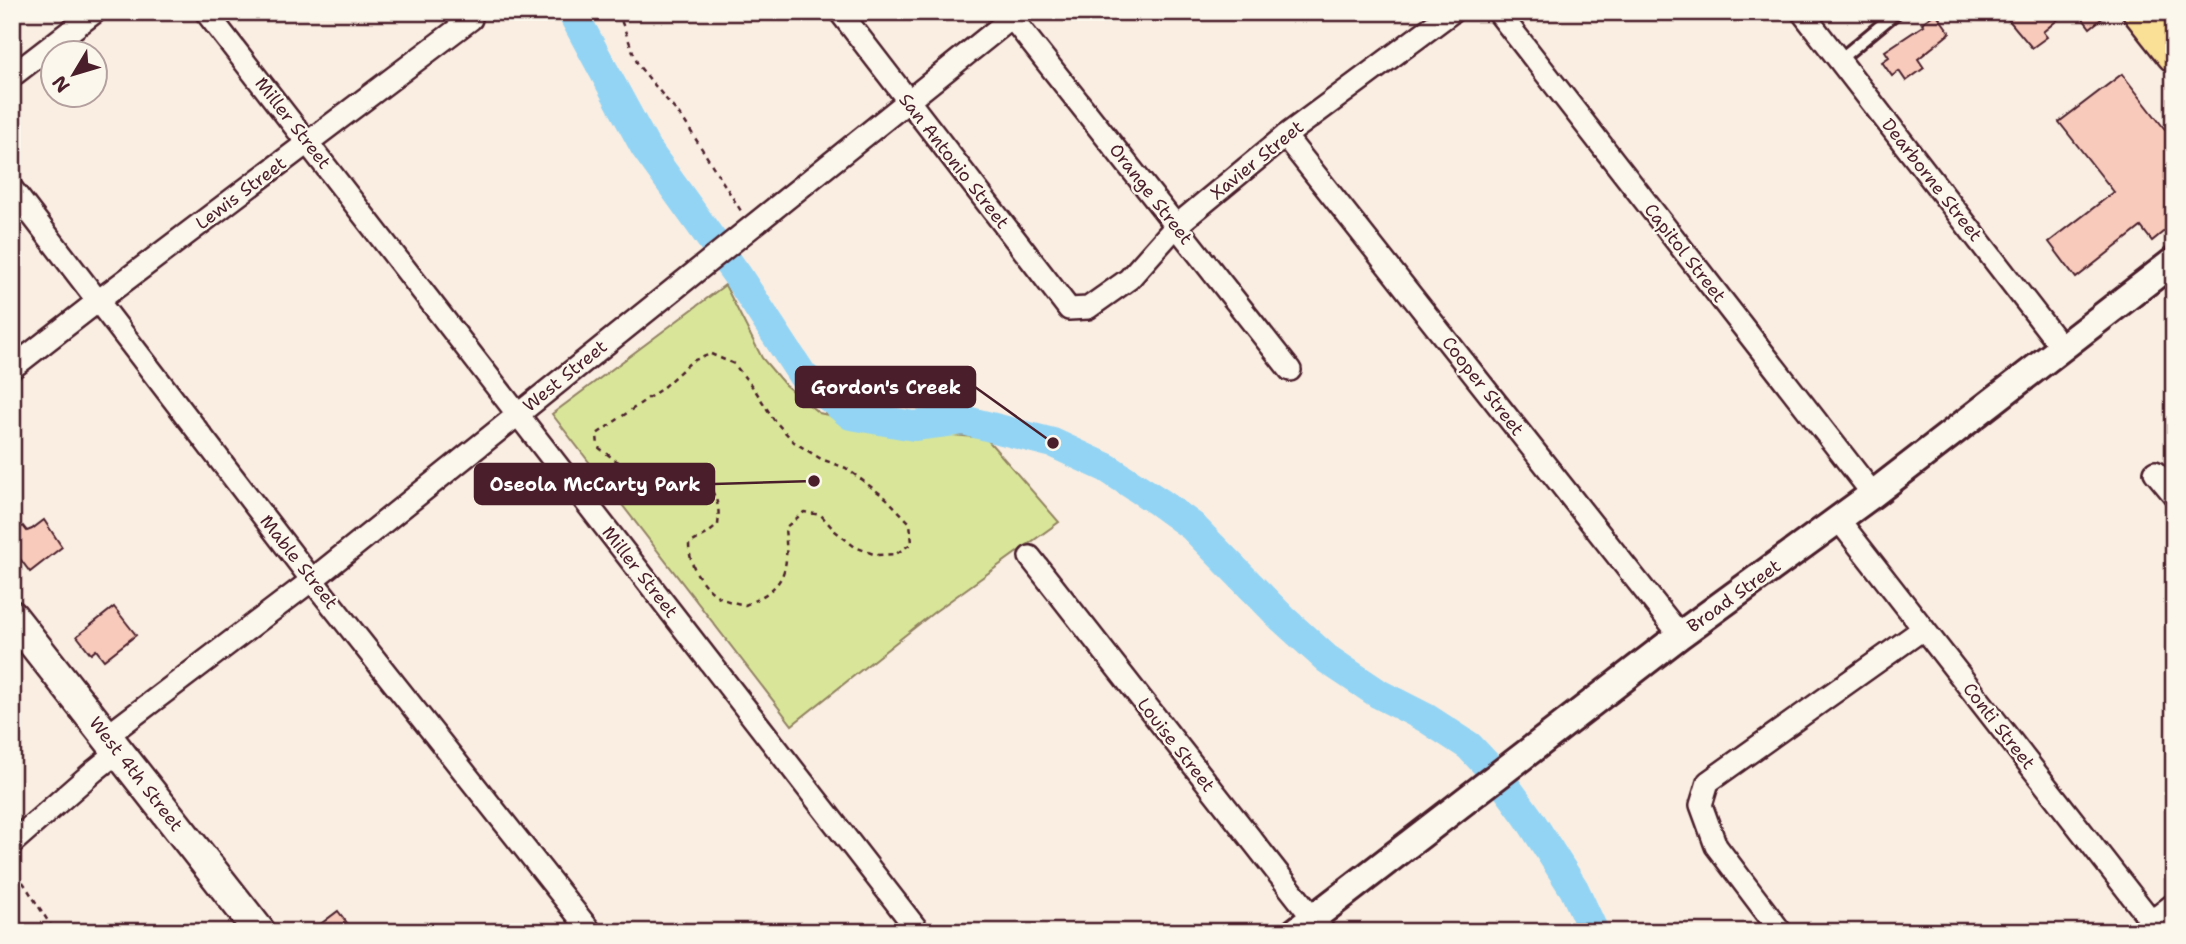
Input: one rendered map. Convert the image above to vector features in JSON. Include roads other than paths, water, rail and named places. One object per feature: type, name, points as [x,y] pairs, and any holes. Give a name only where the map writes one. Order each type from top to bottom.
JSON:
[{"type":"main road","points":[[2140,12],[2174,55]]},
{"type":"main road","name":"West 4th Street","points":[[12,616],[260,932]]},
{"type":"street","points":[[12,76],[95,12]]},
{"type":"street","name":"Miller Street","points":[[206,12],[919,932]]},
{"type":"street","name":"San Antonio Street","points":[[840,12],[1069,309]]},
{"type":"street","name":"Xavier Street","points":[[1069,309],[1088,307],[1129,279],[1176,226],[1285,136],[1452,12]]},
{"type":"street","name":"Capitol Street","points":[[1498,12],[1873,494]]},
{"type":"street","name":"Dearborne Street","points":[[1802,12],[2062,348]]},
{"type":"street","name":"West Street","points":[[12,843],[94,771],[113,744],[517,414],[748,232],[1015,15]]},
{"type":"street","name":"Orange Street","points":[[1015,15],[1290,370]]},
{"type":"street","name":"Lewis Street","points":[[12,368],[471,19]]},
{"type":"street","name":"Cooper Street","points":[[1285,136],[1680,635]]},
{"type":"street","name":"Mable Street","points":[[12,189],[313,580],[591,932]]},
{"type":"street","name":"Broad Street","points":[[1311,927],[1527,752],[1680,635],[1873,494],[2174,261]]},
{"type":"street","points":[[2155,471],[2174,495]]},
{"type":"street","name":"Conti Street","points":[[1838,520],[2150,928]]},
{"type":"street","name":"Louise Street","points":[[1030,557],[1311,927]]},
{"type":"street","points":[[1781,932],[1716,846],[1701,805],[1708,782],[1726,772],[1923,629]]},
{"type":"street","points":[[2150,928],[2174,904]]},
{"type":"lane","points":[[1839,60],[1897,12]]},
{"type":"waterway","points":[[572,12],[645,147],[737,275],[803,376],[851,415],[914,426],[963,420],[1053,443],[1107,468],[1159,502],[1192,526],[1283,619],[1327,659],[1379,694],[1426,718],[1469,746],[1501,780],[1528,817],[1574,889],[1594,932]]},
{"type":"place","name":"Gordon's Creek","points":[[1053,443]]},
{"type":"place","name":"Oseola McCarty Park","points":[[814,481]]}]
